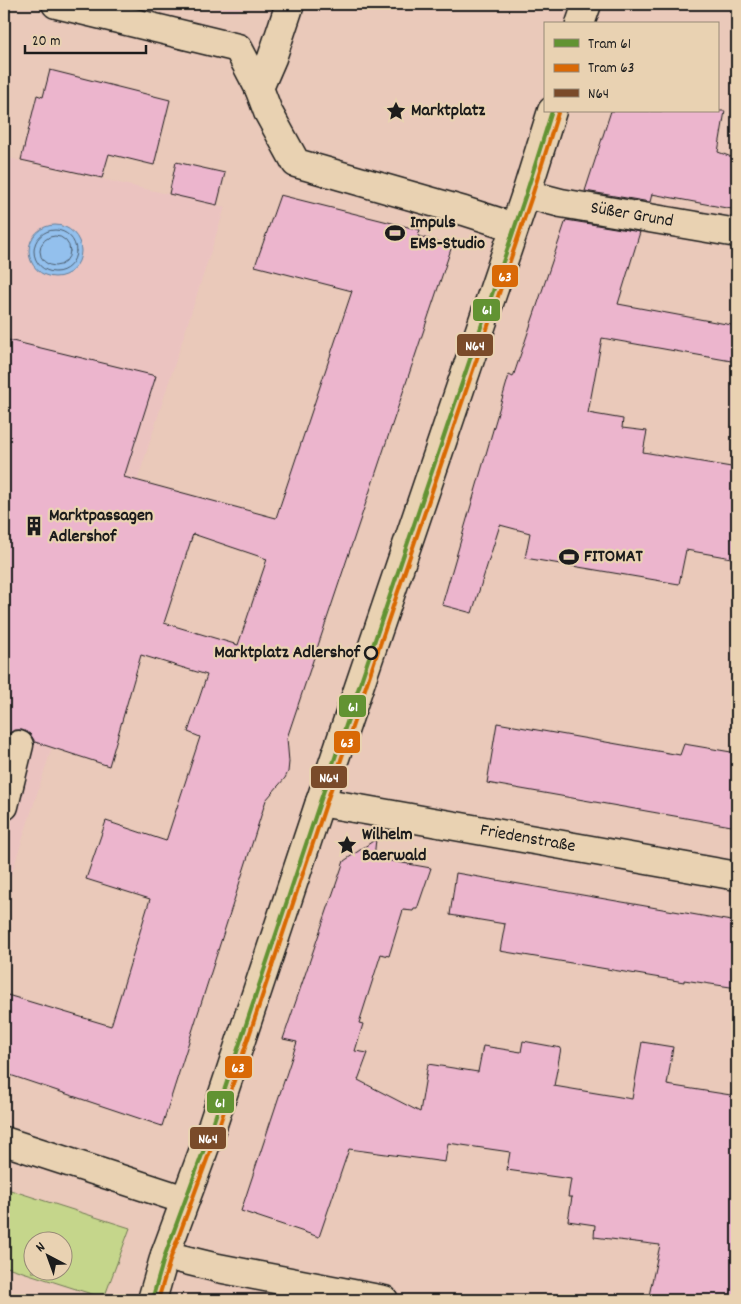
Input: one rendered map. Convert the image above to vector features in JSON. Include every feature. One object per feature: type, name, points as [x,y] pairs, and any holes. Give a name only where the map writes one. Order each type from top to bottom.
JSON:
[{"type":"street","points":[[56,4],[238,48],[259,88],[268,112],[296,162],[514,227]]},
{"type":"street","points":[[259,88],[272,58],[290,4]]},
{"type":"street","points":[[581,22],[587,4]]},
{"type":"street","points":[[152,1300],[165,1255],[210,1133],[526,194],[552,112]]},
{"type":"street","name":"Süßer Grund","points":[[526,194],[561,203],[737,233]]},
{"type":"street","points":[[4,806],[19,745]]},
{"type":"street","name":"Friedenstraße","points":[[320,802],[737,876]]},
{"type":"street","points":[[4,1141],[185,1200]]},
{"type":"street","points":[[165,1255],[218,1268],[384,1300]]},
{"type":"shaded area","points":[[196,4],[248,4],[235,13]]},
{"type":"shaded area","points":[[4,157],[225,207],[4,897]]},
{"type":"green space","points":[[4,1188],[130,1228],[104,1298],[54,1282],[72,1282],[72,1232],[22,1232],[22,1272],[4,1266]]},
{"type":"water","points":[[50,225],[60,225],[74,232],[81,246],[81,256],[74,270],[60,277],[50,277],[40,273],[33,266],[29,256],[29,246],[33,236],[40,229]]},
{"type":"building","points":[[50,70],[170,100],[154,165],[109,154],[102,178],[21,160],[37,95],[43,97]]},
{"type":"building","points":[[725,111],[718,152],[737,159],[737,210],[652,194],[650,202],[585,191],[611,112]]},
{"type":"building","points":[[176,162],[225,173],[217,205],[169,194]]},
{"type":"building","points":[[280,195],[420,230],[418,236],[452,246],[287,738],[288,772],[266,800],[162,1126],[4,1073],[4,994],[111,1026],[150,899],[86,879],[106,821],[166,841],[200,737],[188,732],[207,675],[141,655],[109,766],[35,742],[34,745],[34,740],[30,734],[22,730],[14,730],[8,734],[4,742],[4,339],[156,376],[124,477],[276,518],[352,291],[255,266]],"holes":[[[193,534],[267,559],[238,645],[164,623]]]},
{"type":"building","points":[[566,220],[640,232],[618,304],[737,326],[737,362],[602,338],[588,413],[623,419],[622,428],[647,431],[643,452],[737,468],[737,559],[686,550],[679,584],[525,558],[530,533],[500,525],[472,613],[442,605],[509,375],[513,377]]},
{"type":"building","points":[[497,723],[680,755],[684,744],[737,753],[737,827],[487,783]]},
{"type":"building","points":[[376,839],[374,858],[431,868],[417,909],[413,911],[403,910],[389,956],[381,954],[359,1023],[363,1024],[355,1051],[368,1053],[358,1080],[420,1112],[428,1064],[478,1072],[483,1046],[521,1052],[523,1041],[561,1048],[554,1086],[632,1099],[642,1042],[673,1047],[667,1085],[737,1096],[737,1300],[648,1300],[660,1245],[594,1237],[595,1225],[568,1221],[572,1197],[568,1197],[571,1179],[507,1170],[510,1152],[448,1143],[445,1162],[349,1149],[319,1237],[241,1211],[297,1042],[283,1039],[344,861]]},
{"type":"building","points":[[456,873],[737,922],[737,988],[684,980],[684,982],[500,951],[505,924],[450,915]]},
{"type":"tram line","name":"61","points":[[152,1300],[165,1255],[210,1133],[526,194],[552,112]]},
{"type":"tram line","name":"63","points":[[158,1300],[171,1257],[216,1135],[532,196],[558,113]]},
{"type":"transit line","name":"N64","points":[[152,1300],[165,1255],[210,1133],[526,194],[552,112]]},
{"type":"place","name":"Marktplatz","points":[[396,111]]},
{"type":"place","name":"Impuls EMS-Studio","points":[[395,233]]},
{"type":"place","name":"Marktpassagen Adlershof","points":[[34,526]]},
{"type":"place","name":"FITOMAT","points":[[569,557]]},
{"type":"place","name":"Marktplatz Adlershof","points":[[371,653]]},
{"type":"place","name":"Wilhelm Baerwald","points":[[347,845]]}]
